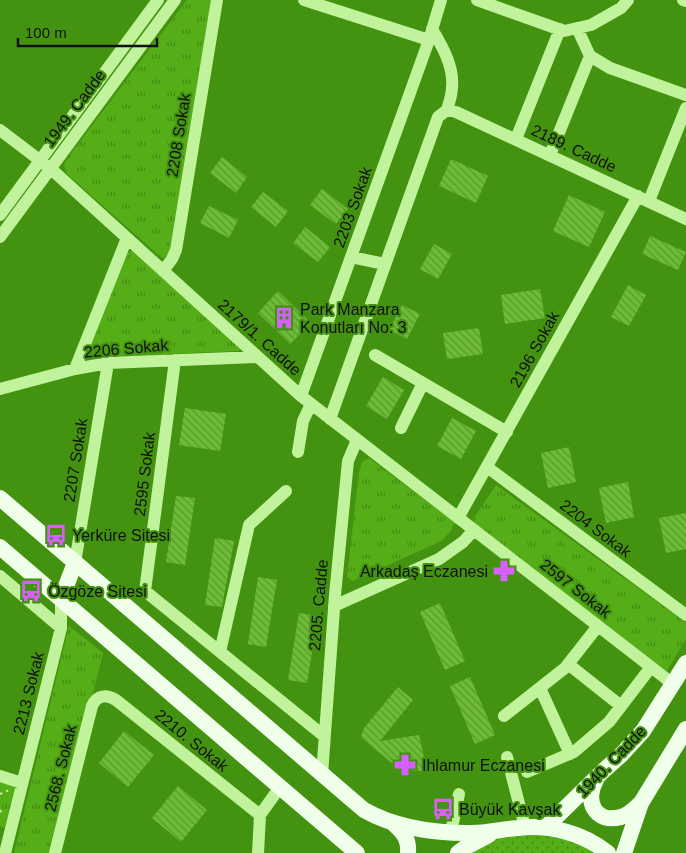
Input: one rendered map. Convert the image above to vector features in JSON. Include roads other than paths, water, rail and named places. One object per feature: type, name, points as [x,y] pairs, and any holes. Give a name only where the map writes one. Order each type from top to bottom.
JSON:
[{"type":"main road","points":[[0,498],[364,810],[394,824],[403,832],[408,840],[408,853]]},
{"type":"main road","points":[[0,547],[357,853]]},
{"type":"main road","points":[[61,599],[75,563]]},
{"type":"main road","name":"1940. Cadde","points":[[546,827],[621,755],[643,731],[686,663]]},
{"type":"main road","points":[[624,853],[641,803],[686,729]]},
{"type":"main road","points":[[602,772],[594,782],[590,792],[590,804],[598,814],[609,818],[621,817],[641,803]]},
{"type":"main road","points":[[394,824],[470,833],[525,827],[546,827],[574,833],[608,853]]},
{"type":"main road","points":[[458,853],[484,837],[503,830]]},
{"type":"street","name":"1949. Cadde","points":[[0,237],[45,164],[158,0]]},
{"type":"street","name":"1949. Cadde","points":[[0,215],[45,164],[175,0]]},
{"type":"street","name":"2208 Sokak","points":[[163,271],[176,250],[216,0]]},
{"type":"street","points":[[304,0],[431,34],[447,57],[452,76],[452,88],[447,110],[438,118],[330,418]]},
{"type":"street","points":[[477,0],[564,31],[591,25],[621,8],[628,0]]},
{"type":"street","points":[[431,34],[438,1]]},
{"type":"street","points":[[577,28],[590,56],[610,68],[686,95]]},
{"type":"street","points":[[516,140],[560,30]]},
{"type":"street","name":"2203 Sokak","points":[[298,452],[306,400],[351,257],[431,34]]},
{"type":"street","points":[[550,155],[590,56]]},
{"type":"street","name":"2196 Sokak","points":[[458,518],[643,198],[686,108]]},
{"type":"street","name":"2189. Cadde","points":[[447,110],[456,112],[686,218]]},
{"type":"street","name":"2179/1. Cadde","points":[[0,130],[45,164],[306,400],[458,518]]},
{"type":"street","points":[[75,369],[127,238]]},
{"type":"street","points":[[351,257],[385,264]]},
{"type":"street","points":[[375,355],[507,432]]},
{"type":"street","name":"2206 Sokak","points":[[0,389],[75,369],[108,363],[257,357]]},
{"type":"street","name":"2595 Sokak","points":[[176,360],[145,591],[220,652]]},
{"type":"street","name":"2207 Sokak","points":[[75,563],[108,363]]},
{"type":"street","points":[[401,428],[423,384]]},
{"type":"street","name":"2205. Cadde","points":[[322,775],[334,606],[348,461],[357,440]]},
{"type":"street","name":"2204 Sokak","points":[[487,467],[686,615]]},
{"type":"street","points":[[286,491],[249,525],[220,652],[324,736]]},
{"type":"street","name":"2597 Sokak","points":[[458,518],[673,684]]},
{"type":"street","points":[[334,606],[438,559],[462,542],[474,530]]},
{"type":"street","points":[[0,576],[61,628]]},
{"type":"street","name":"2213 Sokak","points":[[5,853],[5,833],[22,783],[61,628],[61,599]]},
{"type":"street","points":[[504,716],[568,664],[598,626]]},
{"type":"street","points":[[568,664],[621,706]]},
{"type":"street","points":[[527,772],[570,754],[609,722],[651,667]]},
{"type":"street","points":[[540,688],[570,754]]},
{"type":"street","name":"2210. Sokak","points":[[102,696],[106,695],[116,700],[260,815]]},
{"type":"street","name":"2568. Sokak","points":[[55,853],[92,706],[98,697],[102,696]]},
{"type":"street","points":[[507,757],[525,827]]},
{"type":"street","points":[[0,776],[22,783]]},
{"type":"street","points":[[258,853],[260,815],[280,787]]},
{"type":"street","points":[[451,832],[459,794]]},
{"type":"place","name":"Park Manzara Konutları No: 3","points":[[284,318]]},
{"type":"place","name":"Yerküre Sitesi","points":[[56,535]]},
{"type":"place","name":"Arkadaş Eczanesi","points":[[504,571]]},
{"type":"place","name":"Özgöze Sitesi","points":[[31,591]]},
{"type":"place","name":"Ihlamur Eczanesi","points":[[405,765]]},
{"type":"place","name":"Büyük Kavşak","points":[[443,809]]}]
